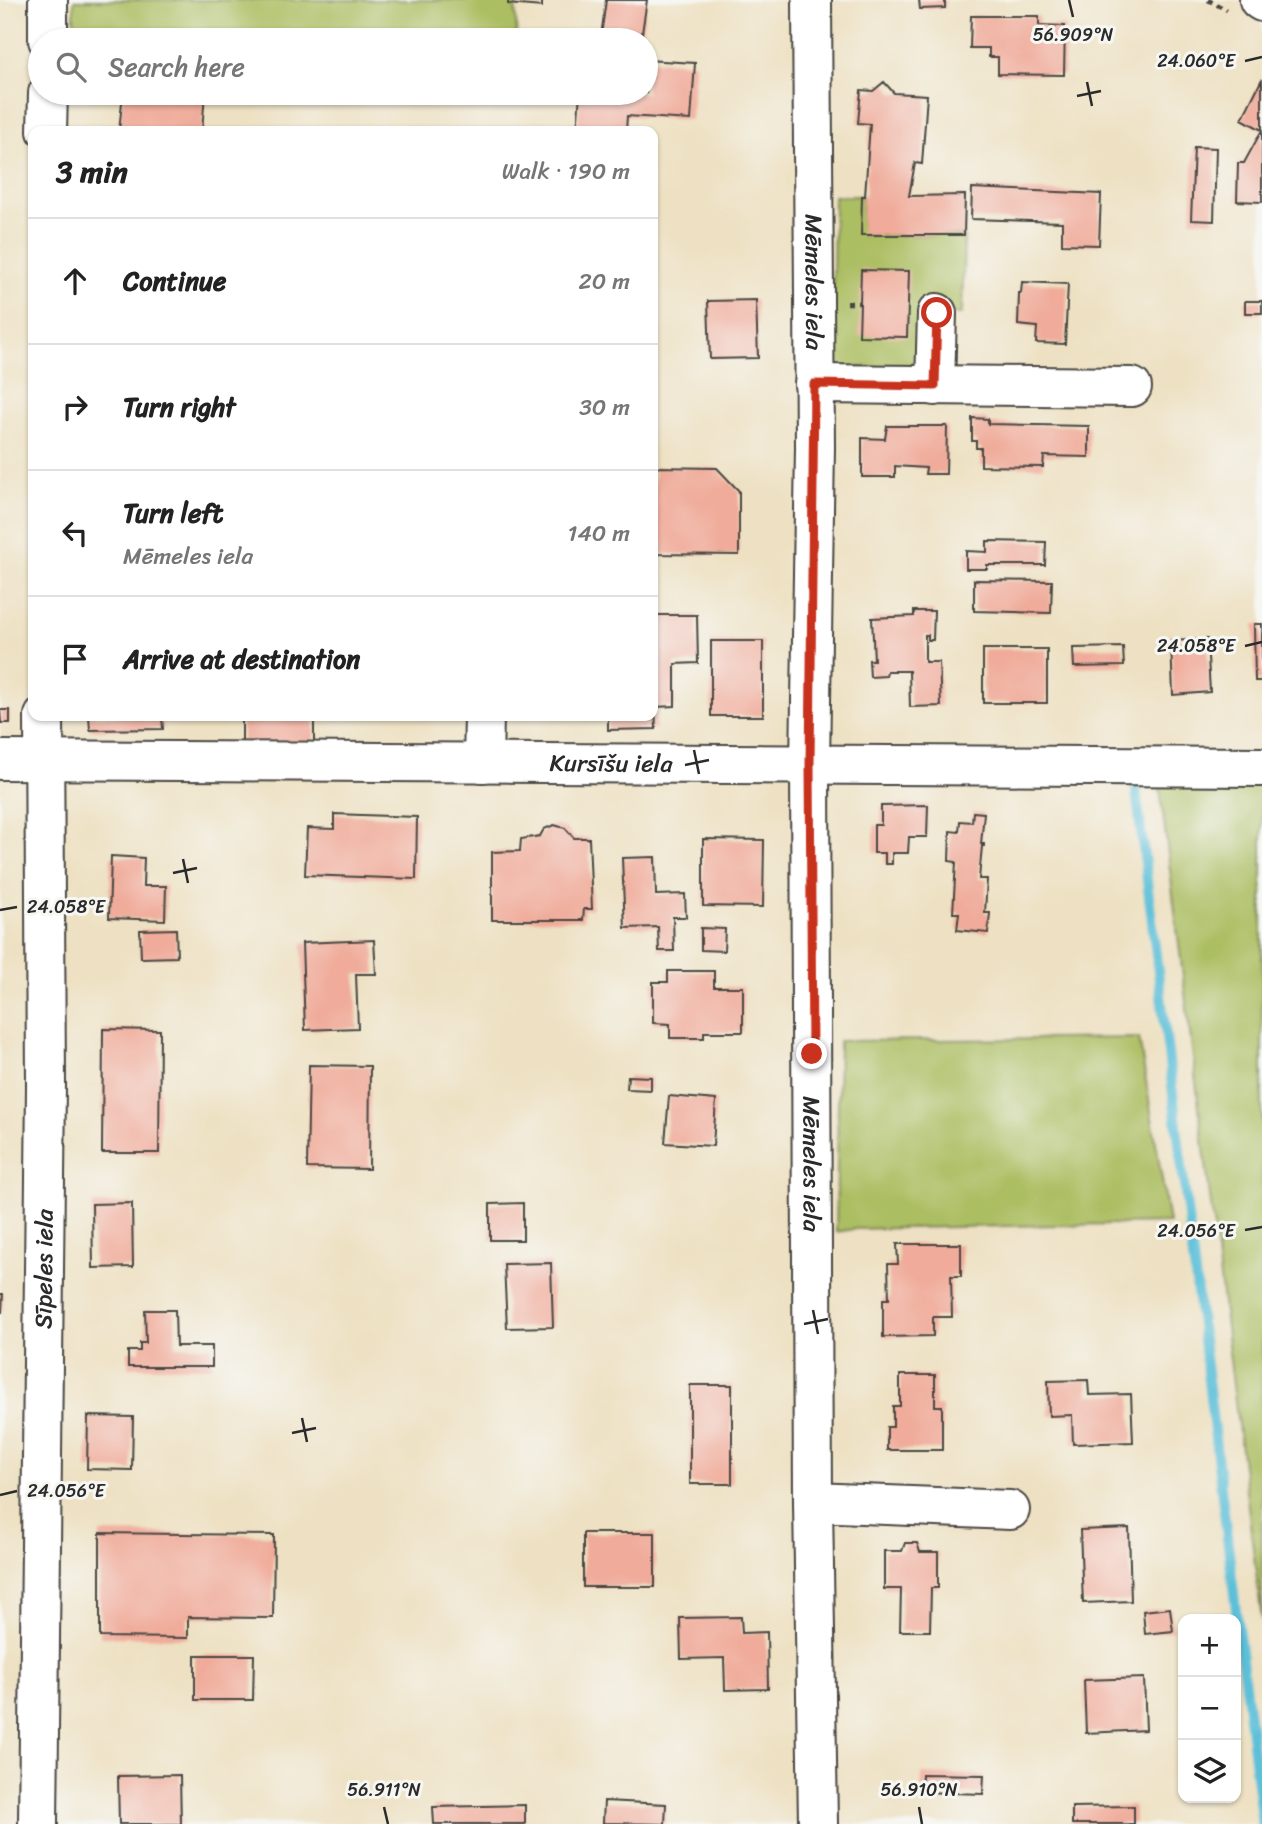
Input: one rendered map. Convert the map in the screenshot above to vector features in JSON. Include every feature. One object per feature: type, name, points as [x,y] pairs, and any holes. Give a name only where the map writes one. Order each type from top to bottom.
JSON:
[{"type":"street","points":[[48,0],[48,28]]},
{"type":"street","name":"Mēmeles iela","points":[[812,0],[814,384],[810,765],[813,1502],[818,1824]]},
{"type":"street","points":[[47,126],[48,105]]},
{"type":"street","points":[[935,386],[937,313]]},
{"type":"street","points":[[814,384],[1132,387]]},
{"type":"street","name":"Sīpeles iela","points":[[38,1824],[46,1086],[44,721]]},
{"type":"street","points":[[483,763],[484,721]]},
{"type":"street","name":"Kursīšu iela","points":[[0,760],[1262,766]]},
{"type":"street","points":[[813,1502],[1010,1510]]},
{"type":"green space","points":[[74,0],[515,0],[516,28],[74,28]]},
{"type":"green space","points":[[834,196],[862,196],[862,235],[964,235],[962,314],[937,313],[920,368],[832,367]]},
{"type":"green space","points":[[1159,781],[1262,783],[1262,1621]]},
{"type":"green space","points":[[1139,1038],[1169,1223],[855,1229],[836,1232],[839,1041]]},
{"type":"building","points":[[508,0],[542,0],[542,7],[508,4]]},
{"type":"building","points":[[606,0],[647,0],[643,28],[602,28]]},
{"type":"building","points":[[919,0],[945,0],[945,8],[920,9]]},
{"type":"building","points":[[971,16],[1039,16],[1039,25],[1065,26],[1064,75],[998,74],[998,57],[989,57],[989,48],[970,48]]},
{"type":"building","points":[[658,61],[695,63],[691,120],[627,116],[626,126],[577,126],[579,105],[658,105]]},
{"type":"building","points":[[1262,79],[1262,130],[1242,119]]},
{"type":"building","points":[[884,82],[894,93],[927,95],[922,164],[915,163],[909,196],[965,195],[964,235],[861,235],[862,196],[865,196],[870,124],[858,123],[861,90],[873,91]]},
{"type":"building","points":[[122,105],[204,105],[202,126],[120,126]]},
{"type":"building","points":[[1262,130],[1262,202],[1237,201],[1238,163],[1244,163]]},
{"type":"building","points":[[1194,147],[1216,148],[1214,221],[1191,220]]},
{"type":"building","points":[[972,188],[1101,194],[1099,245],[1062,244],[1062,222],[971,219]]},
{"type":"building","points":[[861,270],[909,271],[907,337],[859,336]]},
{"type":"building","points":[[1022,282],[1068,284],[1065,344],[1036,343],[1037,327],[1018,325]]},
{"type":"building","points":[[756,300],[758,358],[710,359],[708,301]]},
{"type":"building","points":[[1245,301],[1262,301],[1262,313],[1245,313]]},
{"type":"building","points":[[972,418],[988,419],[988,424],[1089,426],[1089,457],[1044,456],[1043,467],[981,466],[981,448],[976,448],[976,441],[972,441]]},
{"type":"building","points":[[887,426],[947,426],[946,474],[925,474],[926,468],[895,466],[895,477],[862,477],[862,438],[885,439]]},
{"type":"building","points":[[658,467],[717,468],[739,491],[739,555],[658,554]]},
{"type":"building","points":[[987,541],[1046,542],[1045,565],[987,565],[987,569],[966,569],[966,551],[987,552]]},
{"type":"building","points":[[974,580],[1052,581],[1051,613],[974,611]]},
{"type":"building","points":[[914,611],[934,611],[933,640],[928,640],[928,635],[925,635],[925,662],[939,662],[941,706],[910,707],[909,671],[887,671],[886,676],[870,677],[869,660],[874,660],[872,618],[914,616]]},
{"type":"building","points":[[658,615],[697,615],[698,663],[675,664],[675,706],[658,707]]},
{"type":"building","points":[[1254,624],[1262,624],[1262,681],[1255,681]]},
{"type":"building","points":[[1207,639],[1210,692],[1173,695],[1171,641]]},
{"type":"building","points":[[711,641],[763,641],[763,716],[711,716]]},
{"type":"building","points":[[1123,647],[1124,666],[1074,667],[1073,648]]},
{"type":"building","points":[[983,649],[1047,649],[1047,703],[983,703]]},
{"type":"building","points":[[0,710],[10,710],[10,723],[1,723]]},
{"type":"building","points":[[89,721],[162,721],[163,729],[90,730]]},
{"type":"building","points":[[242,721],[314,721],[314,744],[242,742]]},
{"type":"building","points":[[608,721],[656,721],[656,729],[608,730]]},
{"type":"building","points":[[928,805],[927,837],[909,837],[908,853],[892,853],[892,864],[885,864],[885,853],[874,853],[874,825],[881,825],[881,806]]},
{"type":"building","points":[[973,812],[984,813],[981,844],[984,846],[979,879],[987,879],[985,913],[990,913],[988,933],[957,930],[959,913],[953,913],[956,862],[949,861],[950,831],[959,832],[960,821],[972,822]]},
{"type":"building","points":[[334,814],[417,817],[416,879],[305,875],[307,828],[334,829]]},
{"type":"building","points":[[554,825],[565,828],[574,838],[589,838],[592,909],[584,909],[583,920],[492,920],[492,852],[520,851],[521,839],[540,836],[544,829]]},
{"type":"building","points":[[703,839],[764,840],[763,907],[703,906]]},
{"type":"building","points":[[111,856],[144,858],[143,886],[166,886],[165,920],[109,918]]},
{"type":"building","points":[[655,857],[656,895],[685,894],[686,917],[673,917],[674,951],[659,951],[658,927],[625,928],[622,858]]},
{"type":"building","points":[[701,928],[725,929],[724,951],[701,950]]},
{"type":"building","points":[[176,929],[177,957],[141,958],[140,930]]},
{"type":"building","points":[[374,940],[376,974],[356,974],[358,1028],[305,1030],[302,943]]},
{"type":"building","points":[[668,971],[714,971],[714,987],[743,987],[743,1032],[704,1032],[704,1038],[670,1038],[670,1024],[653,1023],[653,982],[668,982]]},
{"type":"building","points":[[103,1029],[160,1030],[159,1153],[102,1153]]},
{"type":"building","points":[[309,1065],[370,1066],[369,1169],[307,1168]]},
{"type":"building","points":[[628,1076],[651,1077],[651,1090],[627,1089]]},
{"type":"building","points":[[669,1096],[716,1100],[713,1146],[665,1143]]},
{"type":"building","points":[[132,1203],[133,1267],[93,1268],[92,1204]]},
{"type":"building","points":[[523,1203],[523,1240],[490,1240],[490,1204]]},
{"type":"building","points":[[897,1244],[961,1244],[961,1276],[951,1276],[952,1317],[933,1317],[933,1336],[883,1337],[883,1299],[889,1299],[888,1264],[898,1264]]},
{"type":"building","points":[[551,1263],[553,1327],[507,1328],[504,1264]]},
{"type":"building","points":[[0,1294],[3,1294],[2,1312],[0,1312]]},
{"type":"building","points":[[145,1310],[175,1310],[176,1346],[212,1346],[212,1367],[128,1367],[128,1351],[140,1351],[140,1343],[146,1343]]},
{"type":"building","points":[[900,1375],[935,1375],[935,1406],[942,1406],[942,1450],[887,1450],[887,1427],[893,1427],[893,1406],[900,1406]]},
{"type":"building","points":[[1088,1380],[1089,1395],[1131,1394],[1133,1442],[1073,1444],[1072,1415],[1049,1416],[1048,1381]]},
{"type":"building","points":[[690,1385],[732,1385],[732,1484],[690,1484]]},
{"type":"building","points":[[88,1416],[133,1417],[132,1470],[87,1469]]},
{"type":"building","points":[[1129,1528],[1131,1601],[1083,1603],[1080,1530]]},
{"type":"building","points":[[100,1533],[274,1535],[273,1618],[188,1617],[188,1638],[100,1637]]},
{"type":"building","points":[[583,1533],[655,1533],[655,1587],[583,1587]]},
{"type":"building","points":[[905,1543],[917,1543],[920,1552],[938,1552],[938,1588],[931,1588],[930,1631],[900,1631],[901,1589],[884,1589],[884,1551],[902,1551]]},
{"type":"building","points":[[1170,1608],[1173,1631],[1145,1634],[1143,1611]]},
{"type":"building","points":[[741,1617],[742,1633],[767,1632],[768,1689],[725,1690],[724,1658],[681,1659],[680,1618]]},
{"type":"building","points":[[195,1655],[254,1655],[253,1700],[195,1700]]},
{"type":"building","points":[[1144,1678],[1146,1730],[1086,1733],[1084,1680]]},
{"type":"building","points":[[922,1774],[984,1775],[983,1794],[921,1792]]},
{"type":"building","points":[[180,1775],[181,1824],[119,1824],[118,1776]]},
{"type":"building","points":[[604,1801],[666,1804],[665,1824],[603,1823]]},
{"type":"building","points":[[525,1805],[525,1824],[434,1824],[433,1807]]},
{"type":"building","points":[[1134,1806],[1134,1824],[1072,1824],[1072,1807]]},
{"type":"waterway","points":[[1136,790],[1262,1824]]},
{"type":"route","points":[[812,1054],[810,765],[814,384],[935,386],[937,313]]}]
